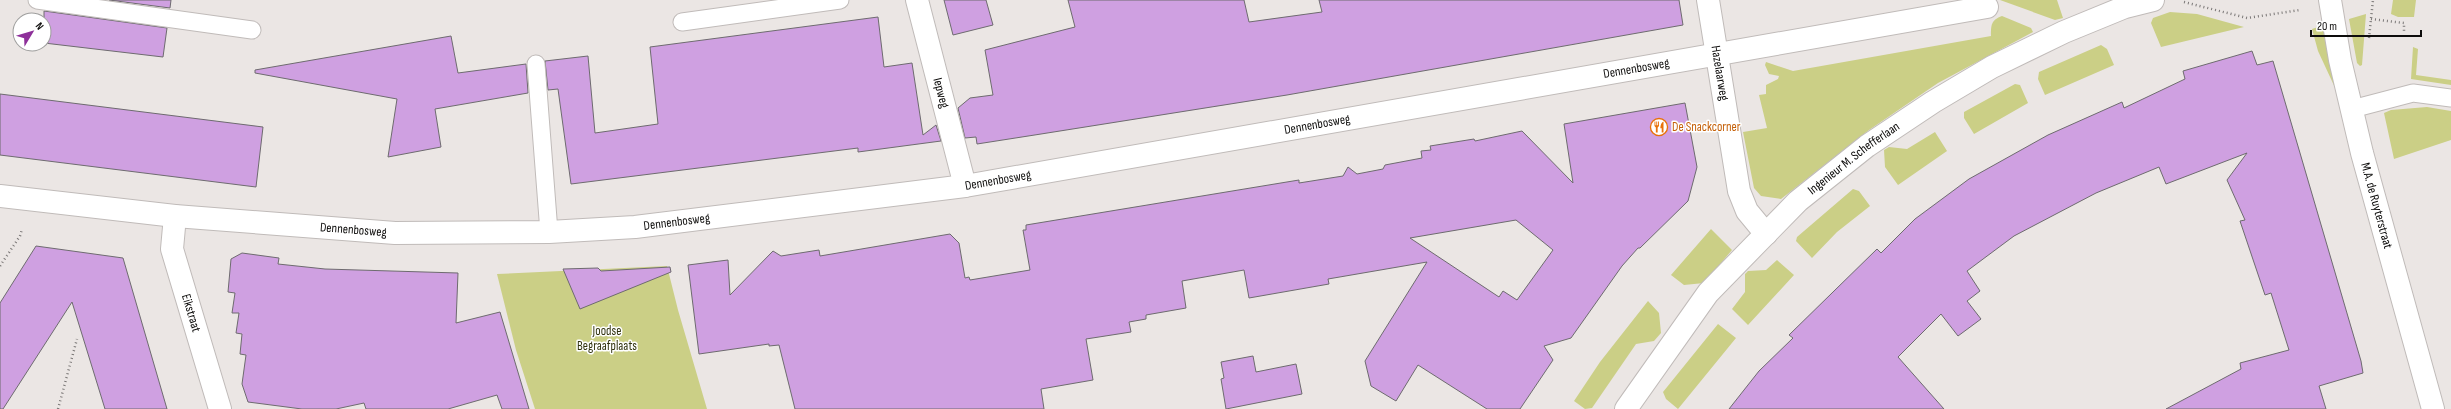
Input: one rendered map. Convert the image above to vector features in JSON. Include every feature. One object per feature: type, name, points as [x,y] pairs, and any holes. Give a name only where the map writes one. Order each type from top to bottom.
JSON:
[{"type":"street","name":"Iepweg","points":[[917,0],[965,186]]},
{"type":"street","name":"Hazelaarweg","points":[[1708,0],[1739,190],[1747,211],[1766,234]]},
{"type":"street","name":"Ingenieur M. Schefferlaan","points":[[1626,409],[1708,293],[1798,201],[1855,156],[1934,102],[1992,67],[2064,32],[2125,7],[2153,0]]},
{"type":"street","name":"M.A. de Ruyterstraat","points":[[2330,1],[2340,60],[2352,109],[2430,408]]},
{"type":"street","name":"Dennenbosweg","points":[[0,196],[175,216],[395,233],[549,232],[635,227],[965,186],[1987,8]]},
{"type":"street","name":"Eikstraat","points":[[175,216],[172,249],[220,409]]},
{"type":"lane","points":[[37,0],[252,30]]},
{"type":"lane","points":[[682,22],[840,0]]},
{"type":"lane","points":[[536,64],[549,232]]},
{"type":"lane","points":[[2352,109],[2413,93],[2451,98]]},
{"type":"path","points":[[2177,0],[2247,18],[2299,10],[2330,1]]},
{"type":"path","points":[[2371,19],[2404,24],[2404,32]]},
{"type":"path","points":[[0,266],[20,236],[28,200]]},
{"type":"path","points":[[58,409],[77,339]]},
{"type":"green space","points":[[2000,0],[2057,0],[2063,18],[2055,20]]},
{"type":"green space","points":[[2393,0],[2416,0],[2414,17],[2398,17],[2391,14]]},
{"type":"green space","points":[[2170,12],[2197,14],[2244,27],[2161,47],[2151,23],[2153,18]]},
{"type":"green space","points":[[2366,14],[2362,65],[2360,66],[2357,63],[2349,19]]},
{"type":"green space","points":[[2002,16],[2031,28],[2033,32],[1938,83],[1869,130],[1781,199],[1761,196],[1754,188],[1743,132],[1767,128],[1759,95],[1766,94],[1766,85],[1778,79],[1779,76],[1769,74],[1765,65],[1766,62],[1793,71],[1991,36],[1992,23]]},
{"type":"green space","points":[[2324,25],[2337,92],[2318,51],[2312,29]]},
{"type":"green space","points":[[2101,45],[2107,49],[2114,65],[2045,95],[2038,79],[2039,72]]},
{"type":"green space","points":[[2413,47],[2418,49],[2416,75],[2451,80],[2451,85],[2411,79]]},
{"type":"green space","points":[[2015,84],[2020,85],[2028,103],[1974,134],[1964,118],[1964,112]]},
{"type":"green space","points":[[2427,107],[2451,111],[2451,140],[2394,159],[2384,113],[2391,110]]},
{"type":"green space","points":[[1935,132],[1947,151],[1898,185],[1885,167],[1884,150],[1889,147],[1907,149]]},
{"type":"green space","points":[[1853,189],[1859,191],[1870,206],[1837,232],[1812,258],[1796,241],[1797,237]]},
{"type":"green space","points":[[1711,229],[1732,250],[1704,283],[1684,285],[1671,275]]},
{"type":"green space","points":[[1777,260],[1794,275],[1748,325],[1732,309],[1745,292],[1745,274],[1748,271],[1766,270]]},
{"type":"green space","name":"Joodse Begraafplaats","points":[[667,266],[678,310],[707,409],[535,409],[516,350],[497,274]]},
{"type":"green space","points":[[1648,301],[1659,313],[1661,333],[1654,341],[1636,344],[1592,408],[1585,409],[1574,401],[1600,362]]},
{"type":"green space","points":[[1718,324],[1736,338],[1678,409],[1666,399],[1663,392]]},
{"type":"building","points":[[109,0],[171,0],[170,8]]},
{"type":"building","points":[[944,0],[986,0],[993,25],[953,35]]},
{"type":"building","points":[[1068,0],[1244,0],[1249,22],[1322,12],[1319,0],[1679,0],[1683,25],[1287,95],[1041,134],[977,144],[976,137],[965,138],[958,108],[970,98],[993,95],[985,50],[1075,27]]},
{"type":"building","points":[[52,12],[167,28],[163,57],[52,44]]},
{"type":"building","points":[[878,17],[884,67],[912,63],[923,135],[936,125],[941,141],[858,152],[858,148],[571,184],[558,89],[548,90],[545,61],[588,56],[595,133],[658,124],[650,47]]},
{"type":"building","points":[[451,36],[458,73],[526,64],[528,93],[435,109],[441,147],[388,157],[397,99],[255,73],[255,70]]},
{"type":"building","points":[[2252,51],[2257,65],[2273,61],[2361,361],[2363,373],[2319,386],[2326,409],[2166,409],[2241,369],[2240,363],[2289,350],[2271,293],[2265,295],[2240,221],[2245,220],[2227,180],[2247,153],[2166,184],[2159,167],[2096,193],[2014,236],[1967,271],[1980,291],[1967,301],[1981,319],[1958,336],[1941,314],[1898,357],[1944,409],[1729,409],[1759,371],[1793,338],[1789,335],[1877,249],[1881,253],[1915,219],[1969,179],[2048,135],[2122,102],[2124,108],[2185,79],[2183,71]]},
{"type":"building","points":[[0,94],[263,127],[256,187],[0,155]]},
{"type":"building","points":[[1685,103],[1697,167],[1688,201],[1640,248],[1638,248],[1622,266],[1571,338],[1544,346],[1553,360],[1520,409],[1487,409],[1418,365],[1396,401],[1371,386],[1365,361],[1427,262],[1328,279],[1329,284],[1249,298],[1244,270],[1182,281],[1186,308],[1146,315],[1146,319],[1129,322],[1131,332],[1086,339],[1093,380],[1041,389],[1044,409],[795,409],[779,345],[769,346],[769,344],[699,354],[688,265],[728,260],[730,295],[773,251],[781,256],[819,250],[820,256],[950,234],[959,243],[965,278],[969,277],[970,280],[1030,270],[1023,230],[1026,230],[1026,225],[1299,180],[1299,183],[1343,176],[1348,167],[1357,174],[1383,169],[1385,165],[1422,158],[1421,151],[1431,150],[1430,146],[1474,139],[1475,141],[1522,131],[1573,183],[1564,124]],"holes":[[[1516,220],[1553,250],[1517,300],[1503,291],[1499,297],[1410,238]]]},
{"type":"building","points":[[36,246],[123,258],[167,409],[105,409],[72,302],[3,409],[0,409],[0,303]]},
{"type":"building","points":[[242,253],[279,258],[278,264],[325,269],[458,273],[456,323],[500,312],[529,409],[502,409],[497,395],[448,409],[366,409],[364,403],[336,409],[302,409],[248,402],[242,384],[246,355],[240,354],[242,334],[236,333],[239,313],[232,313],[235,293],[228,292],[231,259]]},
{"type":"building","points":[[670,267],[671,272],[580,309],[563,269],[598,268],[601,271]]},
{"type":"building","points":[[1253,356],[1256,372],[1296,364],[1302,394],[1226,409],[1221,379],[1224,378],[1221,362]]},
{"type":"place","name":"De Snackcorner","points":[[1659,127]]}]
